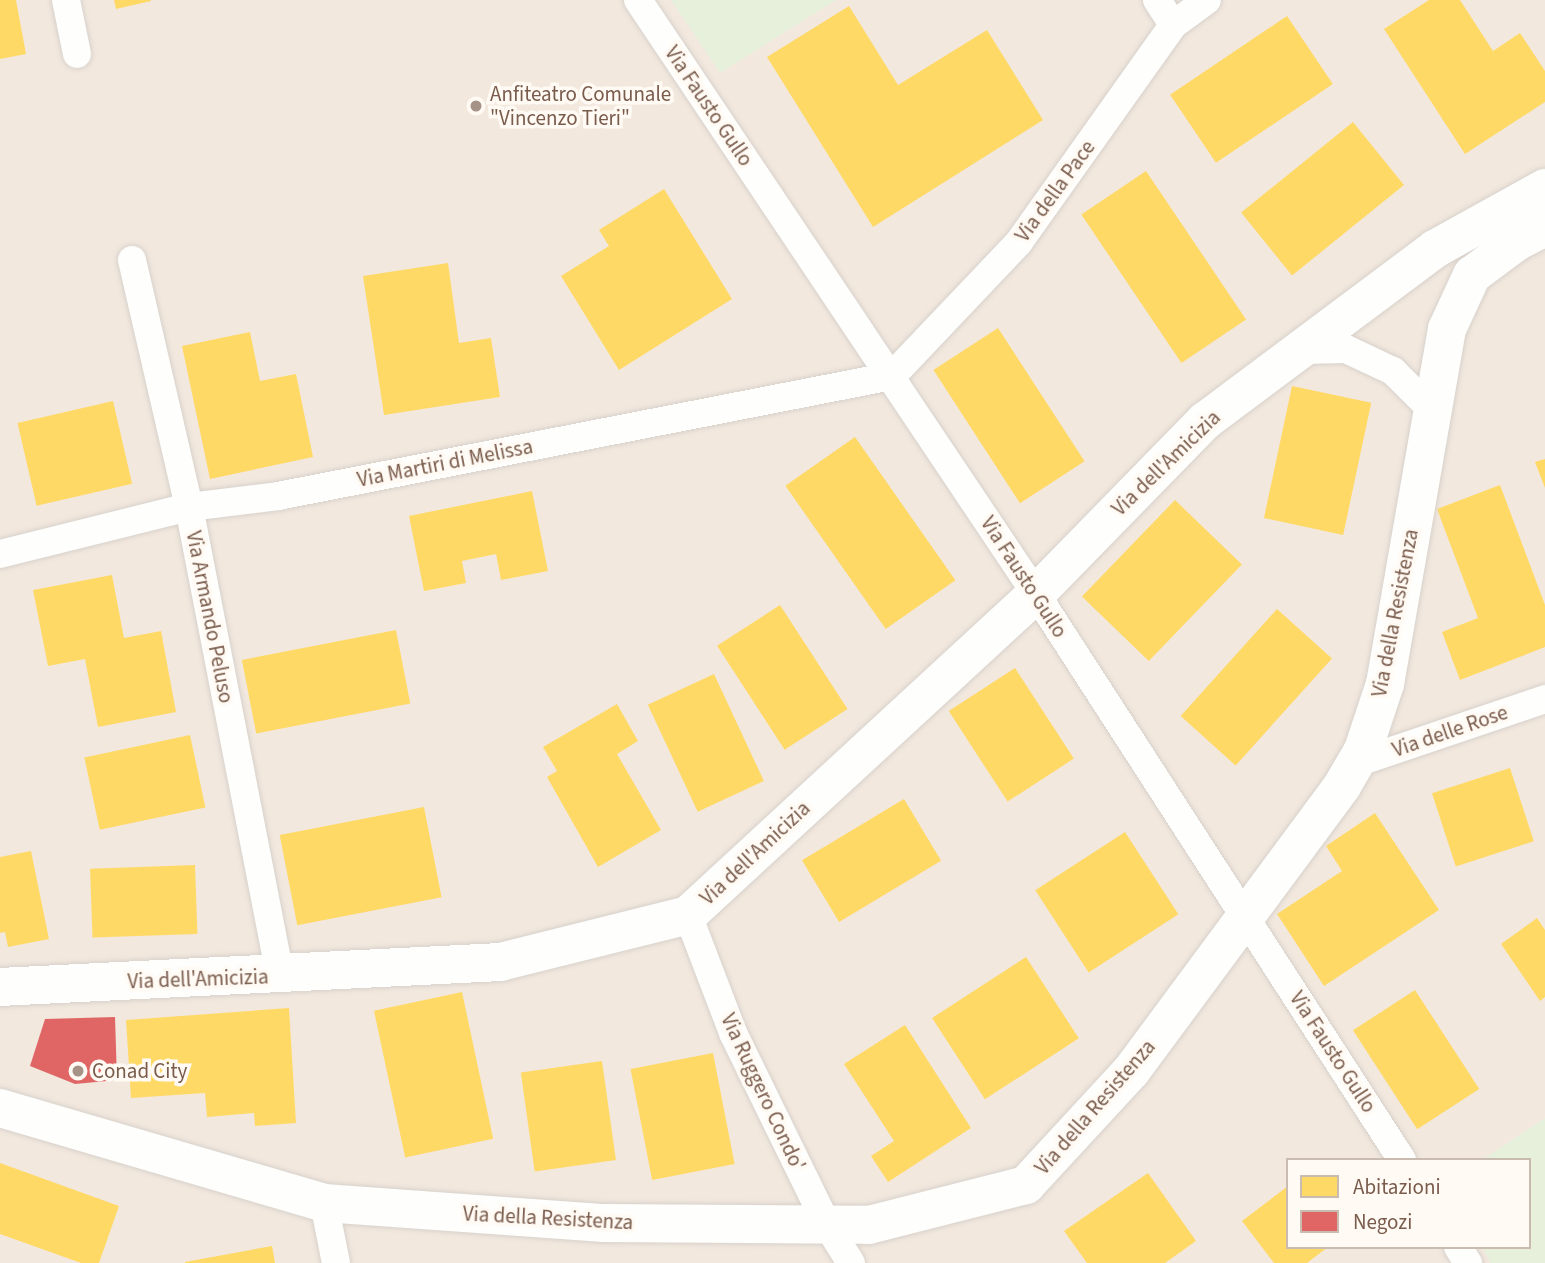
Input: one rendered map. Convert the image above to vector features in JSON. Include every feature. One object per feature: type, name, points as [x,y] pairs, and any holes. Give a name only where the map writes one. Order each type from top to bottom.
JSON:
[{"type":"street","points":[[66,0],[77,54]]},
{"type":"street","name":"Via Fausto Gullo","points":[[638,0],[1036,594],[1401,1158]]},
{"type":"street","points":[[1157,0],[1173,25]]},
{"type":"street","name":"Via della Pace","points":[[892,376],[1019,242],[1173,25],[1208,0]]},
{"type":"street","name":"Via dell'Amicizia","points":[[0,988],[279,976],[500,962],[688,915],[1036,594],[1205,421],[1435,249],[1545,188]]},
{"type":"street","name":"Via della Resistenza","points":[[0,1108],[324,1203],[604,1223],[869,1225],[1026,1185],[1132,1070],[1356,763],[1385,684],[1447,330],[1472,275],[1518,241],[1545,227]]},
{"type":"street","name":"Via Armando Peluso","points":[[132,260],[189,508],[279,976]]},
{"type":"street","points":[[1301,349],[1346,349],[1381,365],[1393,371],[1433,410]]},
{"type":"street","name":"Via Martiri di Melissa","points":[[0,554],[189,508],[278,496],[892,376]]},
{"type":"street","name":"Via delle Rose","points":[[1356,763],[1545,699]]},
{"type":"street","name":"Via Ruggero Condo'","points":[[688,915],[733,1033],[826,1223],[851,1263]]},
{"type":"street","points":[[324,1203],[335,1263]]},
{"type":"shaded area","points":[[0,0],[1545,0],[1545,1263],[0,1263]]},
{"type":"green space","points":[[671,0],[836,0],[720,73]]},
{"type":"green space","points":[[1545,1118],[1545,1263],[1491,1263],[1483,1249],[1531,1249],[1531,1158],[1485,1158]]},
{"type":"building: Abitazioni","points":[[0,0],[16,0],[26,54],[0,59]]},
{"type":"building: Abitazioni","points":[[114,0],[151,0],[151,1],[116,9]]},
{"type":"building: Abitazioni","points":[[1429,0],[1460,0],[1493,51],[1520,33],[1545,71],[1545,102],[1465,154],[1384,29]]},
{"type":"building: Abitazioni","points":[[849,6],[898,85],[987,30],[1043,120],[873,227],[767,57]]},
{"type":"building: Abitazioni","points":[[1287,16],[1333,84],[1216,163],[1170,95]]},
{"type":"building: Abitazioni","points":[[1353,122],[1404,185],[1292,276],[1241,213]]},
{"type":"building: Abitazioni","points":[[1146,171],[1246,319],[1181,363],[1081,215]]},
{"type":"building: Abitazioni","points":[[664,189],[732,299],[619,370],[561,276],[609,246],[599,230]]},
{"type":"building: Abitazioni","points":[[448,263],[459,343],[491,338],[500,397],[384,415],[363,276]]},
{"type":"building: Abitazioni","points":[[998,328],[1085,461],[1020,503],[933,370]]},
{"type":"building: Abitazioni","points":[[250,332],[260,381],[296,374],[313,457],[210,479],[182,346]]},
{"type":"building: Abitazioni","points":[[1292,386],[1371,403],[1343,535],[1264,518]]},
{"type":"building: Abitazioni","points":[[113,401],[132,484],[37,506],[18,423]]},
{"type":"building: Abitazioni","points":[[855,437],[955,580],[886,629],[785,486]]},
{"type":"building: Abitazioni","points":[[1545,459],[1545,488],[1535,462]]},
{"type":"building: Abitazioni","points":[[1500,485],[1545,605],[1545,647],[1460,680],[1442,632],[1478,618],[1437,509]]},
{"type":"building: Abitazioni","points":[[532,491],[548,571],[501,580],[496,554],[462,561],[466,583],[424,591],[409,516]]},
{"type":"building: Abitazioni","points":[[1175,500],[1242,565],[1149,661],[1082,596]]},
{"type":"building: Abitazioni","points":[[112,575],[124,638],[161,631],[176,712],[98,727],[85,659],[48,666],[33,590]]},
{"type":"building: Abitazioni","points":[[780,605],[848,709],[785,750],[717,646]]},
{"type":"building: Abitazioni","points":[[1277,609],[1332,659],[1236,766],[1181,716]]},
{"type":"building: Abitazioni","points":[[396,630],[410,704],[256,734],[242,660]]},
{"type":"building: Abitazioni","points":[[1015,668],[1074,759],[1008,802],[949,711]]},
{"type":"building: Abitazioni","points":[[714,674],[764,781],[698,812],[648,705]]},
{"type":"building: Abitazioni","points":[[617,704],[638,741],[617,754],[661,830],[598,867],[547,777],[557,771],[543,747]]},
{"type":"building: Abitazioni","points":[[190,735],[205,807],[100,830],[84,757]]},
{"type":"building: Abitazioni","points":[[1510,768],[1534,841],[1456,867],[1432,793]]},
{"type":"building: Abitazioni","points":[[904,799],[941,861],[839,922],[802,860]]},
{"type":"building: Abitazioni","points":[[424,807],[442,897],[297,925],[280,835]]},
{"type":"building: Abitazioni","points":[[1375,813],[1439,910],[1324,986],[1277,914],[1342,871],[1326,846]]},
{"type":"building: Abitazioni","points":[[1125,832],[1178,914],[1089,972],[1035,890]]},
{"type":"building: Abitazioni","points":[[31,851],[49,939],[8,947],[5,932],[0,933],[0,857]]},
{"type":"building: Abitazioni","points":[[195,865],[197,934],[92,938],[90,869]]},
{"type":"building: Abitazioni","points":[[1537,918],[1545,930],[1545,997],[1540,1001],[1501,944]]},
{"type":"building: Abitazioni","points":[[1026,957],[1079,1038],[985,1099],[932,1018]]},
{"type":"building: Abitazioni","points":[[1415,990],[1479,1089],[1417,1129],[1353,1030]]},
{"type":"building: Abitazioni","points":[[462,992],[493,1139],[405,1157],[374,1011]]},
{"type":"building: Abitazioni","points":[[289,1008],[296,1123],[255,1126],[254,1113],[207,1117],[205,1093],[131,1098],[126,1020]]},
{"type":"building: Abitazioni","points":[[905,1025],[971,1128],[888,1182],[871,1156],[894,1141],[844,1064]]},
{"type":"building: Abitazioni","points":[[713,1053],[735,1164],[652,1180],[631,1069]]},
{"type":"building: Abitazioni","points":[[602,1061],[616,1160],[535,1171],[521,1072]]},
{"type":"building: Abitazioni","points":[[0,1163],[119,1206],[99,1263],[81,1263],[0,1234]]},
{"type":"building: Abitazioni","points":[[1148,1173],[1196,1241],[1165,1263],[1087,1263],[1064,1231]]},
{"type":"building: Abitazioni","points":[[1286,1188],[1286,1249],[1325,1249],[1307,1263],[1274,1263],[1242,1221]]},
{"type":"building: Abitazioni","points":[[272,1246],[275,1263],[185,1263],[185,1262]]},
{"type":"building: Negozi","points":[[115,1017],[117,1080],[75,1084],[30,1066],[45,1019]]},
{"type":"place","name":"Anfiteatro Comunale \"Vincenzo Tieri\"","points":[[476,106]]},
{"type":"place","name":"Conad City","points":[[78,1071]]}]
